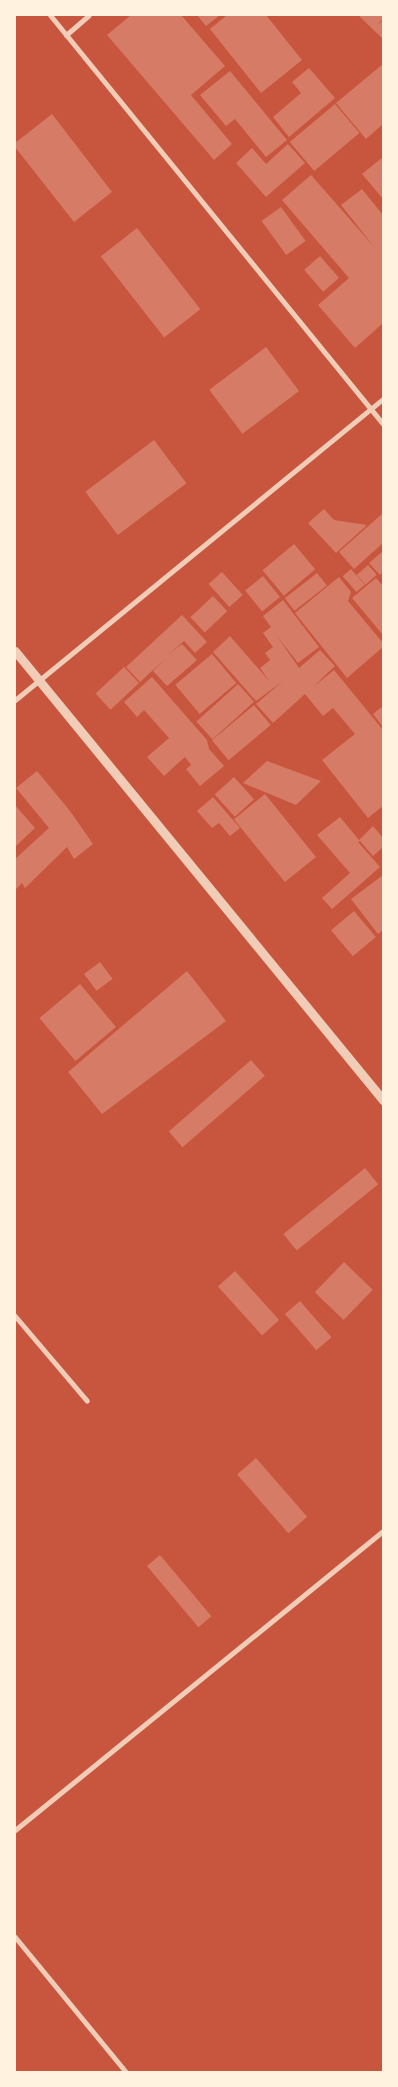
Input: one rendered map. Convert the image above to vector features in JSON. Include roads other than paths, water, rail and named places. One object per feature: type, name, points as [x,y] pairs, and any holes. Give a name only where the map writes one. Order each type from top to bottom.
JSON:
[{"type":"street","points":[[50,15],[383,424]]},
{"type":"street","points":[[66,35],[90,15]]},
{"type":"street","points":[[15,700],[383,399]]},
{"type":"street","points":[[15,651],[383,1100]]},
{"type":"street","points":[[15,1316],[86,1401]]},
{"type":"street","points":[[15,1830],[383,1531]]},
{"type":"street","points":[[15,1937],[126,2072]]}]
